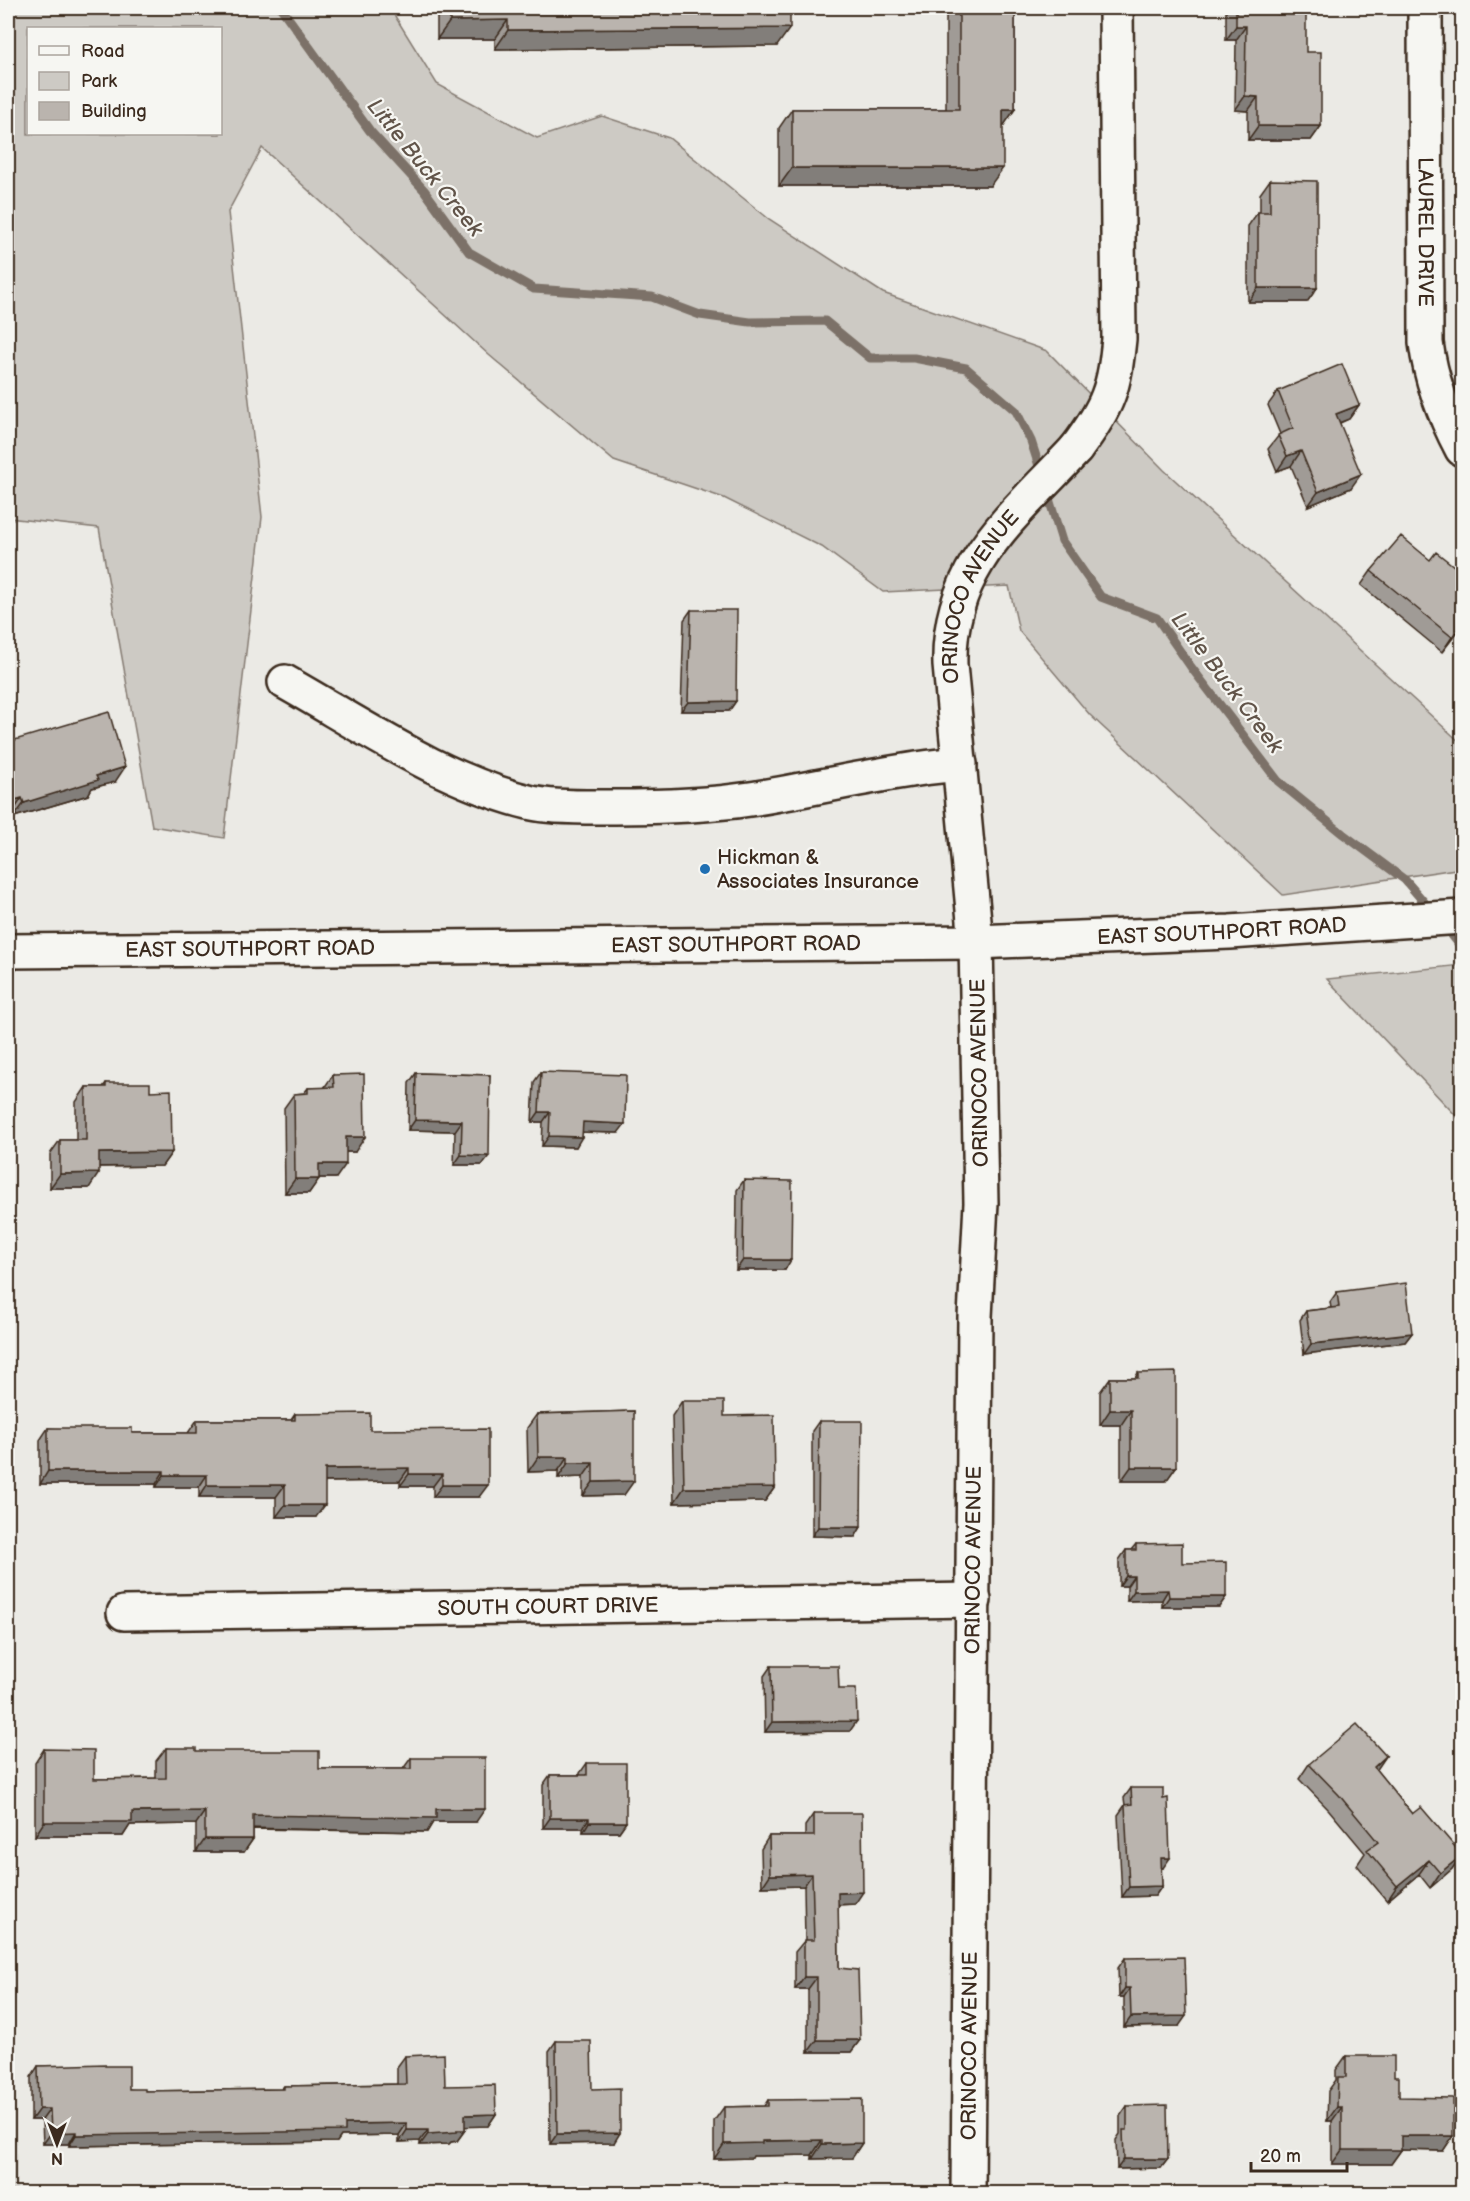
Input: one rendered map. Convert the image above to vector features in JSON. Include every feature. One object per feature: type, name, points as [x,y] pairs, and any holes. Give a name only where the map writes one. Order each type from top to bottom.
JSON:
[{"type":"street","name":"ORINOCO AVENUE","points":[[968,2193],[975,1317],[981,1203],[976,942],[950,666],[952,627],[962,591],[987,545],[1076,449],[1108,397],[1115,372],[1119,339],[1116,8]]},
{"type":"street","name":"LAUREL DRIVE","points":[[1425,8],[1426,343],[1439,400],[1462,449]]},
{"type":"street","points":[[285,682],[442,771],[488,790],[535,804],[600,807],[697,806],[751,799],[918,768],[960,764]]},
{"type":"street","name":"EAST SOUTHPORT ROAD","points":[[8,951],[976,942],[1230,932],[1462,917]]},
{"type":"street","name":"SOUTH COURT DRIVE","points":[[124,1614],[974,1600]]},
{"type":"shaded area","points":[[8,1219],[17,2193],[17,2194],[8,2193]]},
{"type":"green space","points":[[8,8],[390,8],[437,84],[537,138],[602,116],[669,138],[769,219],[883,293],[1047,351],[1164,470],[1462,744],[1462,868],[1283,895],[1090,715],[1019,631],[1009,586],[883,592],[822,547],[724,498],[614,461],[489,355],[262,148],[228,212],[262,517],[224,838],[152,826],[99,528],[8,518]]},
{"type":"green space","points":[[1462,965],[1462,1122],[1327,979]]},
{"type":"building","points":[[450,8],[790,8],[790,28],[508,30],[508,20],[450,21]]},
{"type":"building","points":[[959,8],[1015,8],[1015,109],[1003,109],[1003,168],[792,168],[792,109],[959,109]]},
{"type":"building","points":[[1236,8],[1278,8],[1277,14],[1306,15],[1306,52],[1321,52],[1321,126],[1258,126],[1258,97],[1245,96],[1246,26],[1236,26]]},
{"type":"building","points":[[1270,180],[1317,181],[1317,288],[1258,288],[1258,212],[1270,212]]},
{"type":"building","points":[[1342,364],[1359,405],[1336,414],[1361,474],[1318,492],[1301,451],[1287,456],[1278,435],[1293,428],[1278,391]]},
{"type":"building","points":[[1401,536],[1430,560],[1436,552],[1459,570],[1462,567],[1462,624],[1452,637],[1371,571]]},
{"type":"building","points":[[691,610],[737,610],[736,701],[688,702]]},
{"type":"building","points":[[109,712],[125,767],[96,776],[98,780],[24,803],[22,798],[8,802],[8,742]]},
{"type":"building","points":[[541,1072],[626,1075],[625,1124],[583,1122],[582,1137],[549,1136],[550,1112],[539,1112]]},
{"type":"building","points":[[416,1073],[490,1075],[489,1156],[461,1155],[462,1121],[415,1120]]},
{"type":"building","points":[[364,1074],[365,1137],[346,1137],[346,1164],[319,1164],[319,1179],[295,1179],[294,1094],[308,1093],[308,1088],[334,1087],[333,1075]]},
{"type":"building","points":[[106,1083],[150,1083],[150,1091],[171,1090],[172,1152],[99,1153],[99,1173],[60,1174],[60,1140],[86,1140],[86,1087],[106,1087]]},
{"type":"building","points":[[744,1180],[792,1181],[791,1260],[743,1260]]},
{"type":"building","points":[[1406,1283],[1412,1333],[1311,1344],[1306,1311],[1339,1307],[1337,1292]]},
{"type":"building","points":[[1176,1372],[1176,1467],[1131,1467],[1131,1410],[1110,1410],[1110,1378],[1138,1378],[1138,1373]]},
{"type":"building","points":[[682,1401],[724,1401],[724,1416],[774,1415],[775,1487],[684,1488]]},
{"type":"building","points":[[634,1411],[634,1481],[593,1482],[593,1463],[568,1463],[568,1457],[538,1457],[537,1414]]},
{"type":"building","points":[[370,1413],[370,1430],[488,1429],[488,1485],[442,1485],[442,1474],[409,1474],[409,1468],[325,1469],[325,1505],[285,1505],[285,1485],[207,1485],[207,1475],[164,1475],[164,1471],[48,1471],[48,1428],[132,1428],[132,1433],[197,1433],[197,1420],[295,1420],[295,1414]]},
{"type":"building","points":[[819,1421],[862,1421],[861,1527],[818,1527]]},
{"type":"building","points":[[1182,1543],[1182,1563],[1226,1562],[1226,1597],[1169,1597],[1168,1590],[1134,1591],[1134,1576],[1126,1576],[1126,1550],[1136,1550],[1136,1544]]},
{"type":"building","points":[[771,1666],[838,1666],[839,1689],[856,1689],[857,1721],[772,1722]]},
{"type":"building","points":[[1357,1724],[1386,1756],[1374,1767],[1412,1814],[1421,1807],[1462,1855],[1440,1873],[1429,1860],[1397,1886],[1367,1850],[1378,1842],[1339,1795],[1309,1764]]},
{"type":"building","points":[[166,1748],[196,1748],[196,1751],[319,1751],[319,1769],[411,1769],[411,1758],[485,1758],[485,1809],[436,1809],[436,1818],[253,1815],[253,1839],[205,1839],[205,1811],[132,1812],[132,1822],[44,1822],[44,1749],[94,1750],[94,1779],[166,1778]]},
{"type":"building","points":[[587,1763],[626,1763],[626,1822],[589,1822],[589,1818],[550,1818],[550,1775],[587,1775]]},
{"type":"building","points":[[1131,1788],[1163,1788],[1163,1799],[1168,1798],[1170,1858],[1161,1858],[1162,1886],[1129,1887],[1125,1805],[1132,1804]]},
{"type":"building","points":[[814,1813],[862,1813],[863,1892],[838,1893],[839,1968],[858,1970],[860,2040],[817,2040],[817,1977],[804,1977],[804,1940],[814,1940],[812,1874],[770,1875],[769,1836],[814,1836]]},
{"type":"building","points":[[1184,1957],[1186,2016],[1131,2017],[1130,1988],[1125,1988],[1125,1958]]},
{"type":"building","points":[[556,2041],[591,2041],[592,2089],[620,2088],[620,2133],[557,2134]]},
{"type":"building","points":[[444,2054],[445,2086],[495,2085],[496,2114],[465,2115],[465,2130],[428,2134],[428,2130],[407,2130],[407,2123],[345,2124],[345,2131],[76,2135],[76,2132],[51,2133],[50,2109],[39,2109],[38,2066],[105,2064],[105,2066],[129,2066],[129,2089],[145,2089],[145,2091],[284,2089],[284,2086],[406,2084],[405,2056]]},
{"type":"building","points":[[1346,2056],[1394,2056],[1394,2077],[1399,2077],[1399,2097],[1453,2098],[1453,2136],[1401,2136],[1401,2150],[1342,2150],[1342,2107],[1337,2107],[1338,2077],[1346,2077]]},
{"type":"building","points":[[862,2099],[862,2143],[822,2144],[822,2140],[724,2144],[724,2107],[768,2106],[768,2100]]},
{"type":"building","points":[[1167,2105],[1168,2159],[1124,2159],[1123,2130],[1127,2130],[1127,2106]]},
{"type":"waterway","name":"Little Buck Creek","points":[[281,8],[370,131],[424,190],[469,252],[534,289],[652,297],[700,315],[750,322],[825,321],[870,358],[914,358],[966,368],[1016,411],[1031,441],[1042,475]]},
{"type":"waterway","name":"Little Buck Creek","points":[[1046,489],[1062,541],[1101,597],[1157,618],[1191,667],[1278,781],[1343,834],[1405,880],[1431,910]]},
{"type":"waterway","name":"Little Buck Creek","points":[[1444,925],[1462,948]]},
{"type":"place","name":"Hickman & Associates Insurance","points":[[705,869]]}]
